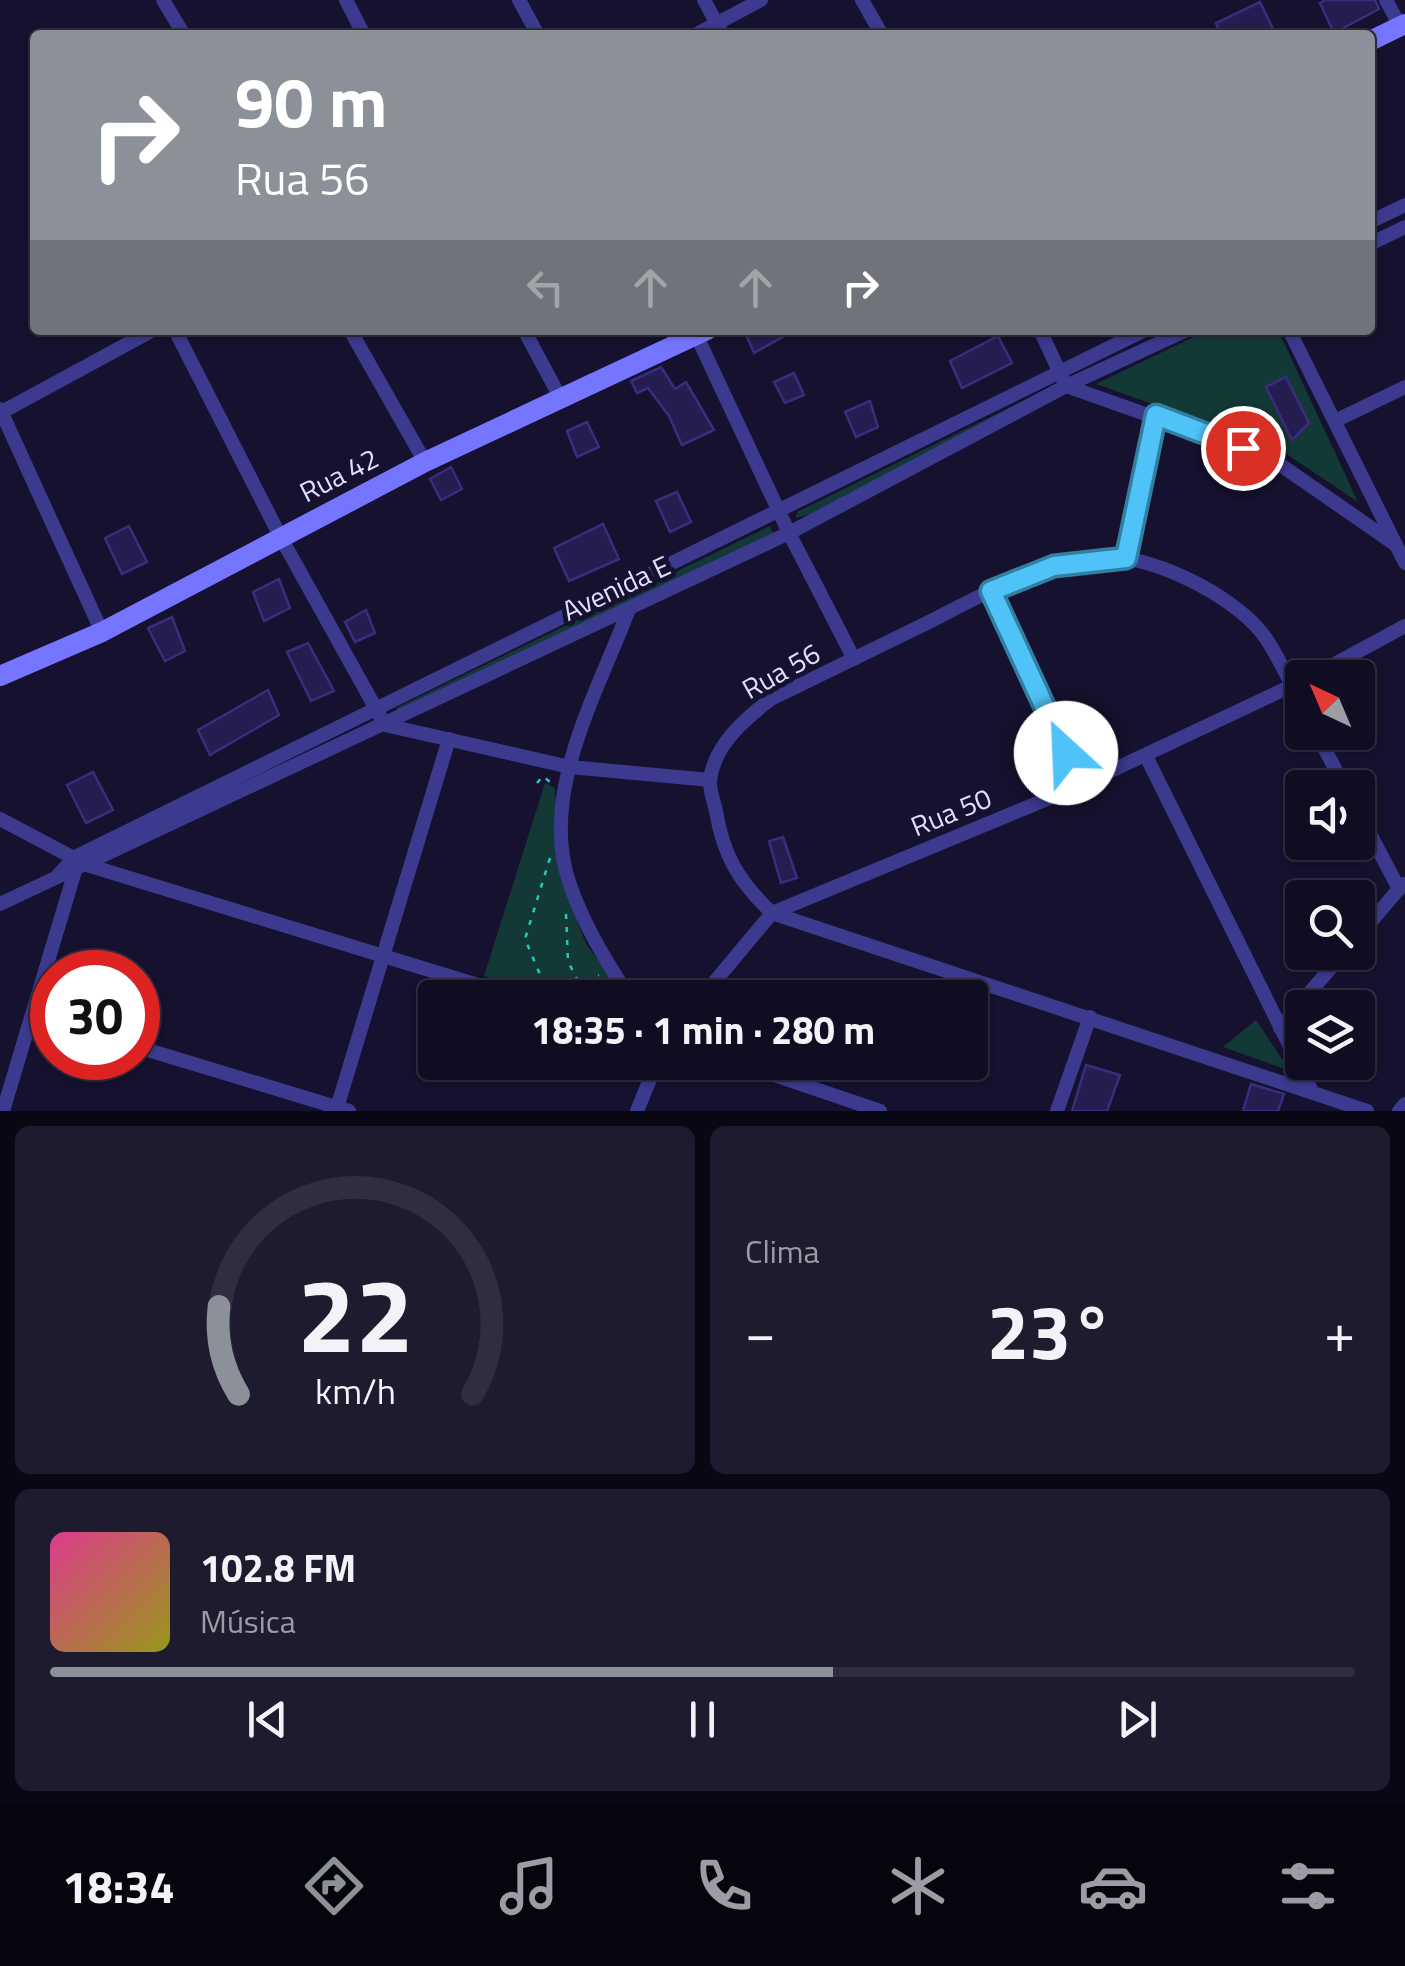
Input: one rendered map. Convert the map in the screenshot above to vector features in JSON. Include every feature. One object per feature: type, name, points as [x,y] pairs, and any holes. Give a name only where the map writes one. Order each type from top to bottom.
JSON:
[{"type":"street","points":[[163,0],[181,30]]},
{"type":"street","points":[[346,0],[361,30]]},
{"type":"street","points":[[519,0],[535,30]]},
{"type":"street","points":[[704,0],[720,30],[761,0]]},
{"type":"street","points":[[862,0],[879,30]]},
{"type":"street","points":[[1375,39],[1403,25],[1386,0]]},
{"type":"street","points":[[1375,220],[1405,205]]},
{"type":"street","points":[[1375,242],[1405,227]]},
{"type":"street","points":[[102,632],[0,411],[144,335]]},
{"type":"street","points":[[178,335],[280,536],[385,725],[570,766],[710,780],[721,841],[733,870],[772,913],[1311,1089],[1367,1111]]},
{"type":"street","points":[[353,335],[426,462]]},
{"type":"street","points":[[527,335],[562,400]]},
{"type":"street","name":"Rua 42","points":[[0,676],[102,632],[426,462],[693,335]]},
{"type":"street","points":[[700,335],[789,534],[854,658]]},
{"type":"street","points":[[1042,335],[1066,386],[1272,459],[1396,545]]},
{"type":"street","name":"Avenida E","points":[[0,904],[182,812],[375,706],[779,512],[1134,335]]},
{"type":"street","name":"Avenida E","points":[[182,812],[385,725],[789,534],[1066,386],[1176,335]]},
{"type":"street","points":[[1292,335],[1405,563]]},
{"type":"street","points":[[1337,420],[1405,387]]},
{"type":"street","points":[[1126,558],[1156,415]]},
{"type":"street","name":"Rua 56","points":[[710,780],[722,750],[742,721],[771,699],[991,591],[1054,566],[1126,558],[1188,579],[1228,602],[1262,632],[1285,661]]},
{"type":"street","points":[[991,591],[1081,786]]},
{"type":"street","points":[[619,980],[599,949],[567,877],[561,809],[570,766],[629,609]]},
{"type":"street","name":"Rua 50","points":[[1342,660],[1405,626]]},
{"type":"street","name":"Rua 50","points":[[716,980],[772,913],[1081,786],[1285,690]]},
{"type":"street","points":[[160,1054],[341,1110],[382,958],[450,738]]},
{"type":"street","points":[[1146,756],[1311,1089]]},
{"type":"street","points":[[0,819],[79,865],[458,980]]},
{"type":"street","points":[[1375,839],[1402,885],[1375,917]]},
{"type":"street","points":[[54,950],[79,865]]},
{"type":"street","points":[[1280,1028],[1329,970]]},
{"type":"street","points":[[1057,1111],[1090,1017]]},
{"type":"street","points":[[2,1111],[30,1030]]},
{"type":"street","points":[[637,1111],[650,1080]]},
{"type":"street","points":[[789,1080],[880,1111]]},
{"type":"street","points":[[1399,1111],[1405,1104]]},
{"type":"path","points":[[545,980],[525,938],[555,850],[556,868]]},
{"type":"path","points":[[568,907],[566,949],[576,980]]},
{"type":"green space","points":[[1198,335],[1280,335],[1358,502],[1279,449],[1096,384]]},
{"type":"green space","points":[[1037,394],[813,513],[796,518],[797,512]]},
{"type":"green space","points":[[770,526],[774,535],[399,712],[396,708]]},
{"type":"green space","points":[[545,783],[555,788],[560,877],[586,944],[612,980],[496,980],[484,976]]},
{"type":"green space","points":[[1256,1020],[1285,1069],[1223,1047]]},
{"type":"building","points":[[1375,0],[1379,9],[1333,30],[1320,3]]},
{"type":"building","points":[[1260,2],[1274,30],[1219,30],[1216,23]]},
{"type":"building","points":[[746,335],[786,335],[754,353]]},
{"type":"building","points":[[998,336],[1012,363],[962,388],[950,361]]},
{"type":"building","points":[[661,367],[675,389],[686,382],[714,430],[682,445],[669,416],[648,388],[637,393],[631,381]]},
{"type":"building","points":[[794,373],[804,395],[785,403],[774,382]]},
{"type":"building","points":[[1286,377],[1309,423],[1292,440],[1266,387]]},
{"type":"building","points":[[870,401],[878,427],[856,437],[845,412]]},
{"type":"building","points":[[587,422],[599,447],[577,457],[567,431]]},
{"type":"building","points":[[451,467],[462,489],[441,500],[430,479]]},
{"type":"building","points":[[677,492],[691,522],[670,532],[656,501]]},
{"type":"building","points":[[603,524],[619,559],[569,581],[554,548]]},
{"type":"building","points":[[129,526],[147,562],[122,574],[105,538]]},
{"type":"building","points":[[279,579],[290,608],[264,621],[253,592]]},
{"type":"building","points":[[366,610],[375,633],[355,642],[345,622]]},
{"type":"building","points":[[172,617],[185,651],[165,661],[148,628]]},
{"type":"building","points":[[308,643],[334,691],[311,701],[287,652]]},
{"type":"building","points":[[268,690],[279,715],[210,755],[198,730]]},
{"type":"building","points":[[93,772],[113,810],[86,823],[67,785]]},
{"type":"building","points":[[783,837],[797,878],[781,883],[769,841]]},
{"type":"building","points":[[1086,1065],[1120,1075],[1107,1111],[1072,1111]]},
{"type":"building","points":[[1251,1084],[1284,1094],[1278,1111],[1243,1111]]},
{"type":"route","points":[[1066,753],[991,591],[1054,566],[1099,557],[1126,558],[1156,415],[1243,448]]}]
